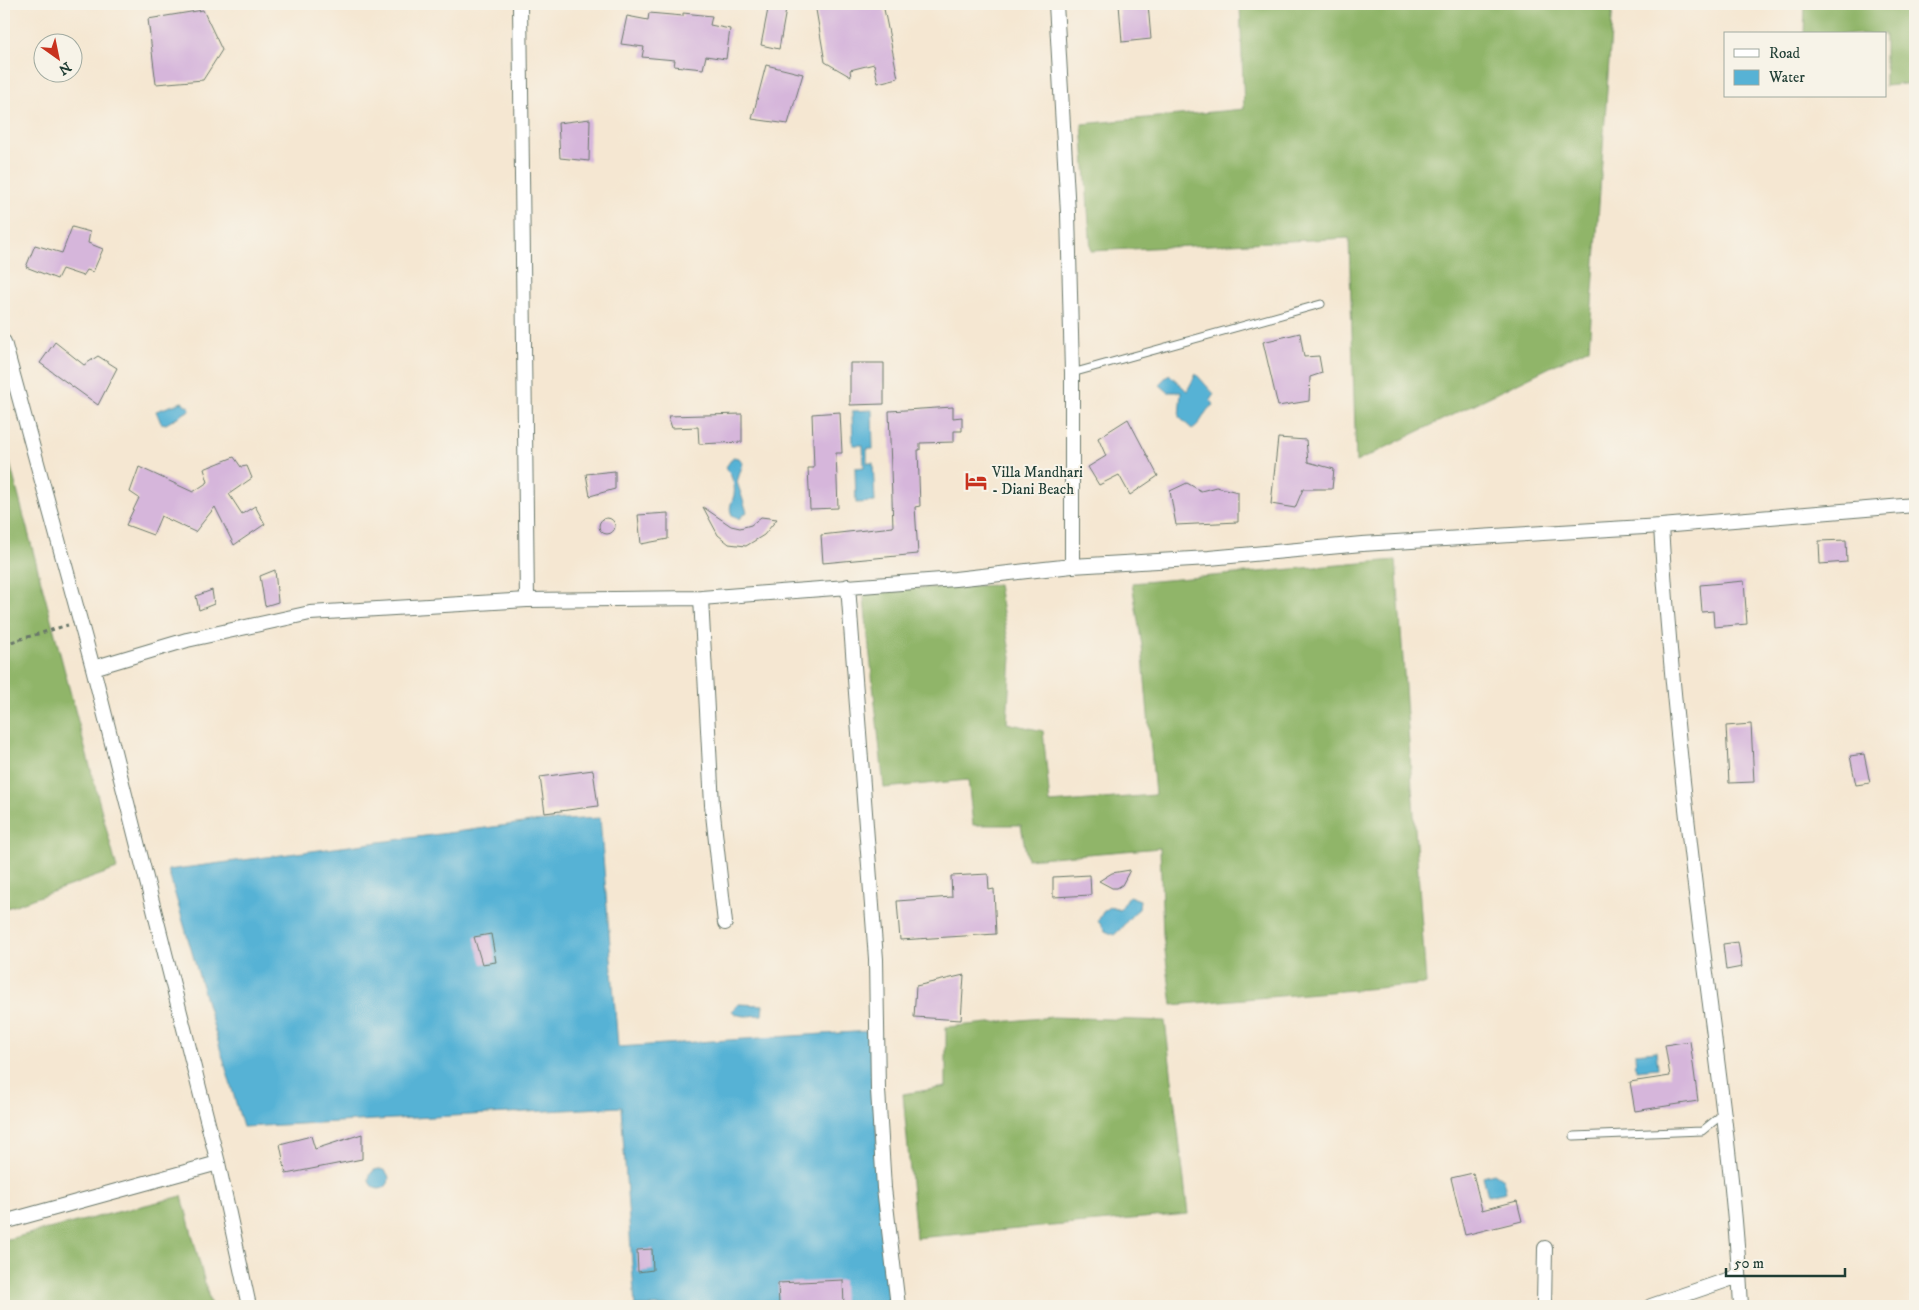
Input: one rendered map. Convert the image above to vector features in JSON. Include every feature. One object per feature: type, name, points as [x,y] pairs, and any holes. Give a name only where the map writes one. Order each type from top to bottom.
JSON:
[{"type":"street","points":[[520,4],[527,600]]},
{"type":"street","points":[[1056,4],[1068,213],[1072,373],[1072,566]]},
{"type":"street","points":[[4,342],[93,668],[218,1163],[249,1306]]},
{"type":"street","points":[[93,668],[187,640],[310,613],[527,600],[701,598],[955,579],[1072,566],[1209,558],[1362,544],[1660,526],[1915,505]]},
{"type":"street","points":[[1660,526],[1666,618],[1682,772],[1724,1113],[1741,1306]]},
{"type":"street","points":[[848,586],[876,959],[878,1090],[884,1188],[898,1306]]},
{"type":"street","points":[[701,598],[712,805],[725,923]]},
{"type":"street","points":[[4,1222],[218,1163]]},
{"type":"street","points":[[1544,1306],[1545,1248]]},
{"type":"street","points":[[1651,1306],[1739,1276]]},
{"type":"lane","points":[[1072,373],[1321,304]]},
{"type":"lane","points":[[1574,1136],[1702,1132],[1724,1113]]},
{"type":"path","points":[[4,644],[80,621]]},
{"type":"green space","points":[[1240,4],[1613,4],[1589,348],[1356,462],[1349,238],[1091,251],[1082,124],[1244,109]]},
{"type":"green space","points":[[1805,4],[1915,4],[1915,83],[1886,86],[1886,32],[1804,32]]},
{"type":"green space","points":[[4,441],[117,869],[4,909]]},
{"type":"green space","points":[[1396,560],[1426,984],[1172,1005],[1163,935],[1160,848],[1027,859],[1021,825],[973,825],[968,780],[884,788],[863,590],[998,585],[1011,657],[1007,723],[1043,731],[1050,803],[1155,795],[1142,646],[1132,583]]},
{"type":"green space","points":[[1053,1017],[1165,1021],[1188,1214],[916,1238],[903,1094],[946,1087],[946,1027]]},
{"type":"green space","points":[[182,1196],[211,1306],[4,1306],[4,1240]]},
{"type":"water","points":[[1169,374],[1187,391],[1196,374],[1214,394],[1210,400],[1213,405],[1192,429],[1179,417],[1181,392],[1168,392],[1159,384]]},
{"type":"water","points":[[182,402],[190,408],[188,411],[166,424],[161,423],[156,411]]},
{"type":"water","points":[[872,410],[873,449],[867,449],[867,463],[873,463],[875,502],[856,503],[855,468],[864,467],[863,445],[853,445],[852,411]]},
{"type":"water","points":[[733,457],[739,458],[743,463],[737,482],[747,512],[739,519],[732,515],[731,512],[730,507],[734,495],[734,484],[726,467]]},
{"type":"water","points":[[600,818],[618,1047],[871,1031],[879,1181],[891,1306],[635,1306],[621,1107],[243,1127],[168,870],[531,822]]},
{"type":"water","points":[[1129,896],[1140,900],[1139,909],[1114,935],[1105,931],[1098,921],[1103,912],[1110,907],[1120,910]]},
{"type":"water","points":[[738,1004],[763,1005],[762,1015],[739,1015],[732,1011]]},
{"type":"water","points":[[1656,1051],[1658,1068],[1636,1070],[1635,1053]]},
{"type":"water","points":[[379,1169],[386,1172],[389,1179],[386,1186],[379,1189],[372,1186],[369,1179],[372,1172]]},
{"type":"water","points":[[1494,1173],[1503,1179],[1506,1192],[1488,1196],[1483,1176]]},
{"type":"building","points":[[769,4],[787,4],[779,49],[761,45]]},
{"type":"building","points":[[815,4],[883,4],[898,78],[878,83],[874,64],[850,70],[851,77],[825,62]]},
{"type":"building","points":[[1119,4],[1148,4],[1151,39],[1122,42]]},
{"type":"building","points":[[203,10],[222,50],[203,80],[156,84],[148,19]]},
{"type":"building","points":[[649,13],[683,16],[683,13],[712,16],[710,25],[730,29],[726,59],[706,56],[703,69],[674,66],[675,60],[642,57],[644,47],[621,44],[627,16],[648,20]]},
{"type":"building","points":[[766,65],[803,74],[788,124],[752,119]]},
{"type":"building","points":[[590,119],[589,161],[560,158],[558,123]]},
{"type":"building","points":[[72,227],[90,232],[88,243],[103,249],[93,272],[87,270],[83,276],[62,269],[57,279],[26,267],[35,245],[62,253]]},
{"type":"building","points":[[1300,333],[1304,357],[1319,356],[1322,373],[1310,377],[1309,401],[1278,406],[1263,342]]},
{"type":"building","points":[[55,342],[84,365],[98,356],[117,368],[98,405],[40,363]]},
{"type":"building","points":[[850,363],[884,363],[884,404],[850,405]]},
{"type":"building","points":[[953,407],[953,418],[962,417],[962,431],[954,431],[954,442],[920,443],[920,450],[918,450],[920,506],[915,507],[918,554],[823,563],[821,535],[893,527],[889,411]]},
{"type":"building","points":[[840,412],[842,453],[836,453],[838,508],[810,509],[808,468],[814,468],[812,414]]},
{"type":"building","points":[[742,414],[742,442],[699,444],[698,427],[672,428],[668,416]]},
{"type":"building","points":[[1128,419],[1158,476],[1130,495],[1119,475],[1099,485],[1088,467],[1106,456],[1098,438]]},
{"type":"building","points":[[1278,438],[1306,440],[1308,462],[1334,469],[1332,489],[1303,489],[1295,508],[1271,504]]},
{"type":"building","points":[[234,457],[241,467],[247,466],[252,478],[229,494],[242,514],[255,506],[265,524],[234,545],[215,507],[195,532],[161,516],[153,535],[126,525],[139,498],[130,492],[139,467],[193,492],[208,482],[204,469]]},
{"type":"building","points":[[615,471],[615,489],[590,496],[586,474]]},
{"type":"building","points":[[1187,483],[1201,491],[1216,487],[1238,492],[1238,522],[1176,525],[1170,491]]},
{"type":"building","points":[[703,507],[731,526],[740,528],[751,525],[761,517],[777,519],[764,535],[746,546],[729,544],[718,535]]},
{"type":"building","points":[[668,513],[668,539],[641,544],[638,515]]},
{"type":"building","points":[[604,518],[610,518],[615,523],[613,532],[604,534],[599,529],[599,523]]},
{"type":"building","points":[[1846,540],[1847,562],[1820,564],[1819,541]]},
{"type":"building","points":[[275,570],[278,602],[265,606],[260,576]]},
{"type":"building","points":[[1744,581],[1747,624],[1714,627],[1713,611],[1702,612],[1700,585]]},
{"type":"building","points":[[212,590],[214,604],[199,610],[196,596]]},
{"type":"building","points":[[1751,724],[1754,782],[1729,783],[1726,726]]},
{"type":"building","points":[[1864,754],[1870,783],[1856,785],[1850,756]]},
{"type":"building","points":[[593,770],[598,806],[545,813],[540,777]]},
{"type":"building","points":[[1130,870],[1122,885],[1117,888],[1112,888],[1099,881],[1112,873]]},
{"type":"building","points":[[988,874],[989,890],[994,889],[996,934],[900,940],[897,901],[952,897],[951,876]]},
{"type":"building","points":[[1090,875],[1091,895],[1053,897],[1053,877]]},
{"type":"building","points":[[491,934],[496,962],[482,964],[474,937]]},
{"type":"building","points":[[1738,942],[1742,967],[1726,970],[1723,944]]},
{"type":"building","points":[[964,975],[961,1020],[914,1017],[916,986]]},
{"type":"building","points":[[1690,1041],[1698,1101],[1635,1111],[1630,1082],[1670,1076],[1665,1045]]},
{"type":"building","points":[[362,1134],[362,1159],[286,1174],[280,1144],[311,1136],[315,1149]]},
{"type":"building","points":[[1473,1173],[1482,1210],[1517,1201],[1522,1221],[1465,1235],[1451,1178]]},
{"type":"building","points":[[652,1249],[653,1270],[638,1272],[637,1250]]},
{"type":"building","points":[[843,1280],[844,1306],[779,1306],[778,1283]]},
{"type":"place","name":"Villa Mandhari - Diani Beach","points":[[976,481]]}]
